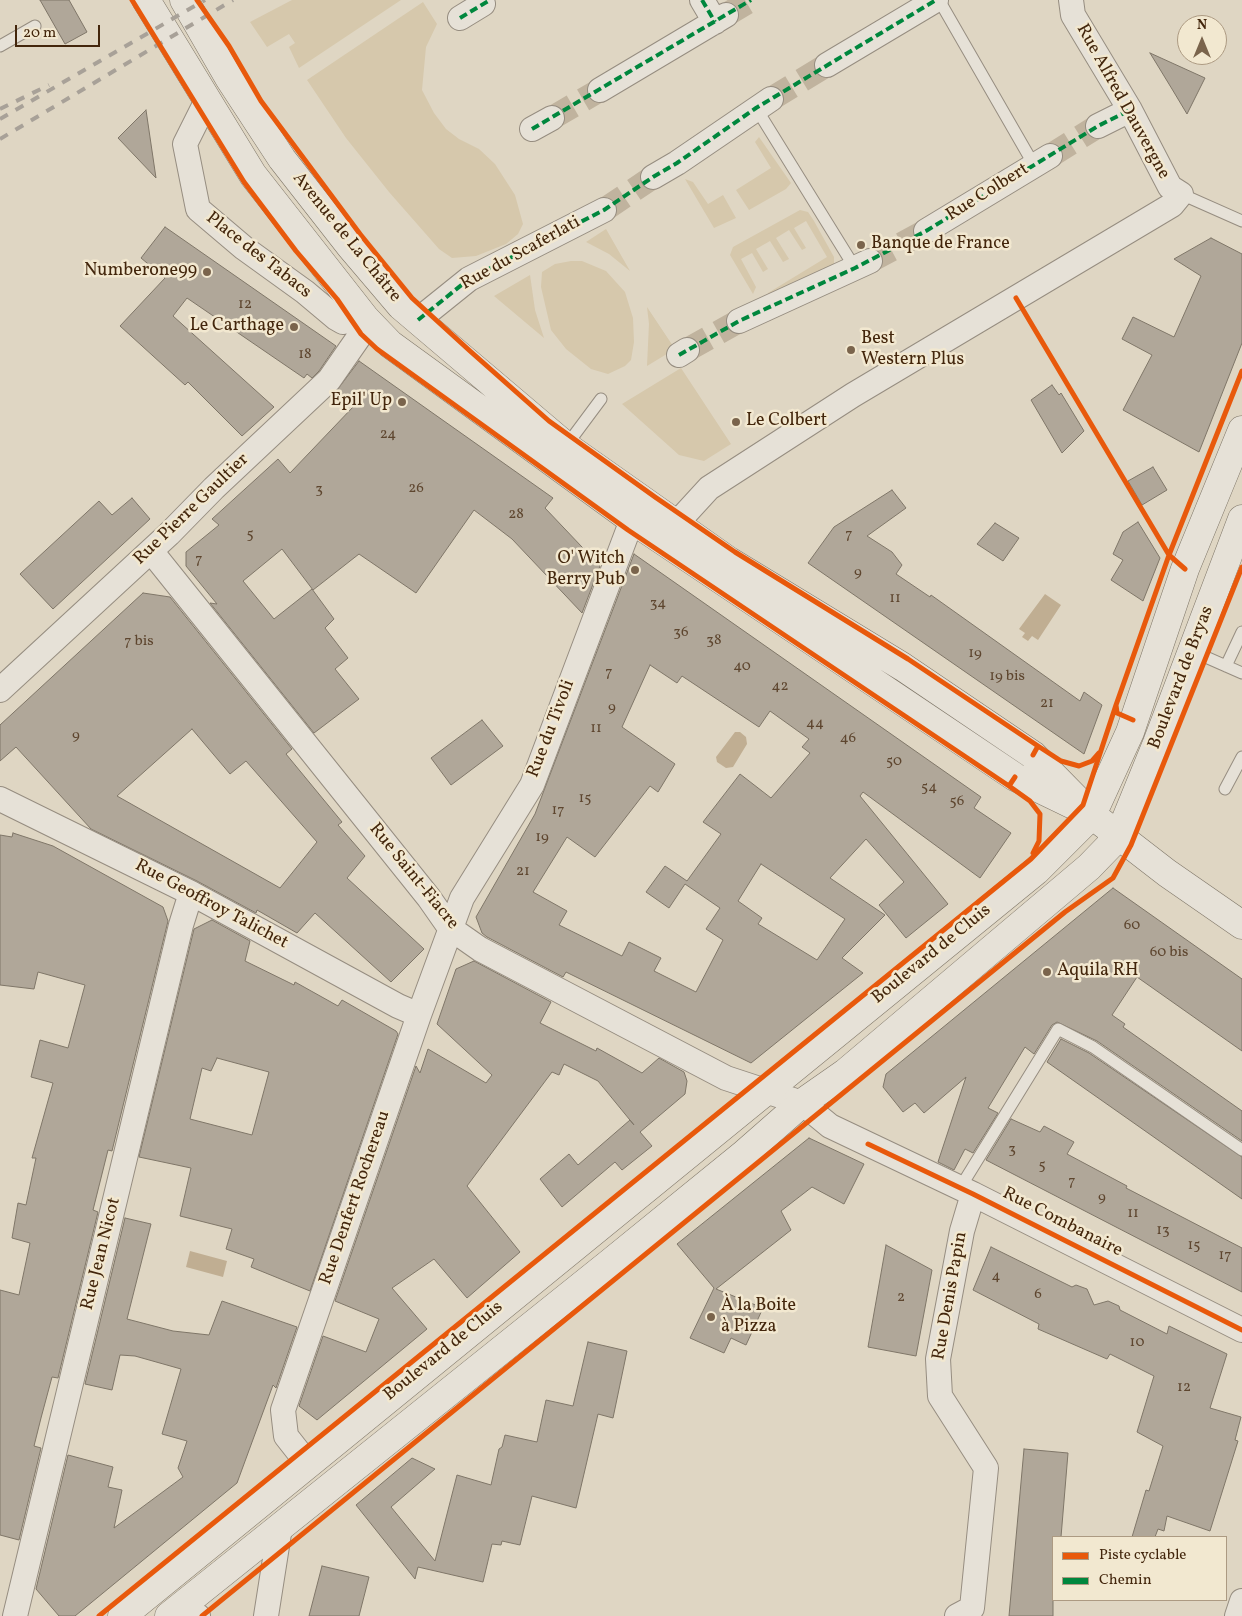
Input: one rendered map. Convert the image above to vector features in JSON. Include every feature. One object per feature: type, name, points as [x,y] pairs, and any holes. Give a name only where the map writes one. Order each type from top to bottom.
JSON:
[{"type":"main road","name":"Avenue de La Châtre","points":[[146,0],[253,175],[365,318],[390,344],[632,520],[1015,777],[1092,815]]},
{"type":"main road","name":"Avenue de La Châtre","points":[[184,0],[229,78],[282,159],[366,266],[401,306],[566,446],[730,560],[903,667],[1033,755],[1092,815],[1242,925]]},
{"type":"main road","points":[[502,425],[547,444],[646,515],[662,523],[676,524]]},
{"type":"main road","name":"Boulevard de Bryas","points":[[1092,815],[1130,732],[1185,569],[1242,430]]},
{"type":"main road","name":"Boulevard de Bryas","points":[[1119,836],[1242,519]]},
{"type":"main road","name":"Boulevard de Cluis","points":[[122,1616],[1036,871],[1092,815]]},
{"type":"main road","name":"Boulevard de Cluis","points":[[183,1613],[280,1527],[723,1171],[802,1103],[845,1073],[1059,894],[1119,836]]},
{"type":"street","points":[[600,90],[721,18],[702,0]]},
{"type":"street","points":[[826,66],[938,0]]},
{"type":"street","name":"Rue Alfred Dauvergne","points":[[676,524],[709,488],[853,395],[1172,204],[1181,194],[1170,186],[1130,110],[1073,15],[1071,0]]},
{"type":"street","points":[[460,18],[483,4]]},
{"type":"street","name":"Place des Tabacs","points":[[207,100],[185,144],[198,209],[244,248],[306,292],[336,318],[343,322],[365,318]]},
{"type":"street","points":[[652,176],[677,163],[764,103]]},
{"type":"street","points":[[1098,126],[1130,110]]},
{"type":"street","name":"Rue Colbert","points":[[926,231],[1042,160]]},
{"type":"street","name":"Rue du Scaferlati","points":[[418,320],[469,279],[604,210]]},
{"type":"street","points":[[739,321],[862,264]]},
{"type":"street","name":"Rue Pierre Gaultier","points":[[0,690],[151,551],[214,488],[329,380],[361,334],[365,318]]},
{"type":"street","name":"Rue du Tivoli","points":[[450,928],[462,898],[532,785],[632,520]]},
{"type":"street","name":"Rue Saint-Fiacre","points":[[151,551],[429,898],[450,928],[480,949],[726,1078],[767,1090]]},
{"type":"street","name":"Rue Geoffroy Talichet","points":[[0,799],[191,893],[398,1006],[419,1015]]},
{"type":"street","name":"Rue Jean Nicot","points":[[15,1616],[181,925],[191,893]]},
{"type":"street","name":"Rue Denfert Rochereau","points":[[308,1464],[286,1436],[283,1410],[450,928]]},
{"type":"street","points":[[767,1090],[802,1103]]},
{"type":"street","name":"Rue Combanaire","points":[[802,1103],[830,1126],[966,1191],[1242,1330]]},
{"type":"street","name":"Rue Denis Papin","points":[[957,1616],[972,1608],[986,1468],[940,1396],[938,1359],[962,1231],[966,1191]]},
{"type":"street","points":[[266,1616],[280,1527]]},
{"type":"street","points":[[1237,1616],[1242,1601]]},
{"type":"lane","points":[[938,0],[1042,160]]},
{"type":"lane","points":[[0,46],[35,26]]},
{"type":"lane","points":[[764,103],[862,264]]},
{"type":"lane","points":[[1181,194],[1242,221]]},
{"type":"lane","points":[[566,446],[601,399]]},
{"type":"lane","points":[[1226,666],[1242,632]]},
{"type":"lane","points":[[1192,651],[1242,674]]},
{"type":"lane","points":[[1226,789],[1242,757]]},
{"type":"lane","points":[[966,1191],[1058,1028],[1094,1047],[1242,1150]]},
{"type":"shaded area","points":[[292,0],[401,0],[299,68],[289,47],[295,43],[289,34],[267,47],[250,22]]},
{"type":"shaded area","points":[[423,2],[437,24],[426,47],[422,90],[434,113],[446,129],[459,139],[479,149],[495,164],[515,195],[523,224],[518,234],[506,244],[476,256],[452,258],[439,249],[389,192],[346,138],[307,80]]},
{"type":"shaded area","points":[[759,137],[791,183],[786,189],[749,210],[736,190],[771,168],[755,142]]},
{"type":"shaded area","points":[[685,179],[693,182],[708,204],[723,195],[736,218],[714,228]]},
{"type":"shaded area","points":[[800,210],[808,212],[814,221],[834,257],[834,268],[766,300],[768,293],[827,257],[806,221],[794,228],[806,248],[802,250],[789,230],[776,238],[789,259],[783,262],[770,241],[756,249],[768,269],[763,272],[752,253],[741,259],[756,287],[753,294],[730,255],[733,247]]},
{"type":"shaded area","points":[[606,229],[630,271],[609,254],[586,242]]},
{"type":"shaded area","points":[[582,261],[606,271],[625,292],[633,318],[634,342],[631,360],[625,366],[608,374],[591,369],[566,349],[551,330],[541,287],[542,272],[555,264]]},
{"type":"shaded area","points":[[530,275],[535,310],[544,338],[494,296]]},
{"type":"shaded area","points":[[647,307],[675,349],[647,366],[649,324]]},
{"type":"shaded area","points":[[681,368],[731,444],[704,461],[679,455],[622,404]]},
{"type":"shaded area","points":[[1045,594],[1061,605],[1038,640],[1032,636],[1028,641],[1022,637],[1025,633],[1019,629]]},
{"type":"shaded area","points":[[735,732],[740,732],[746,737],[747,744],[733,767],[726,768],[717,762],[716,757]]},
{"type":"shaded area","points":[[190,1251],[227,1261],[223,1277],[186,1267]]},
{"type":"building","points":[[40,0],[69,0],[87,32],[65,44]]},
{"type":"building","points":[[1150,53],[1205,78],[1187,114],[1172,89]]},
{"type":"building","points":[[146,110],[156,178],[118,138]]},
{"type":"building","points":[[165,227],[336,346],[312,378],[307,374],[304,378],[187,298],[173,316],[274,407],[242,436],[188,382],[185,385],[120,326],[165,278],[141,258]]},
{"type":"building","points":[[1211,238],[1242,254],[1242,343],[1199,452],[1123,410],[1152,355],[1122,339],[1133,317],[1174,337],[1201,276],[1174,259]]},
{"type":"building","points":[[359,361],[553,498],[545,508],[600,566],[582,613],[512,539],[474,510],[416,593],[359,554],[313,590],[282,549],[243,581],[274,619],[312,589],[334,619],[325,628],[348,658],[335,669],[359,699],[314,733],[210,603],[217,604],[186,566],[186,552],[219,525],[212,519],[278,459],[290,473],[353,407],[334,394]]},
{"type":"building","points":[[1052,385],[1059,395],[1061,393],[1084,431],[1062,453],[1031,400]]},
{"type":"building","points":[[1153,467],[1167,490],[1142,505],[1128,481]]},
{"type":"building","points":[[892,490],[906,508],[867,536],[892,552],[902,565],[896,574],[930,597],[931,595],[1080,701],[1084,692],[1102,705],[1084,754],[808,563],[834,527]]},
{"type":"building","points":[[132,498],[150,519],[53,609],[20,574],[99,501],[112,515]]},
{"type":"building","points":[[1138,522],[1160,558],[1143,601],[1111,580],[1123,560],[1113,554],[1123,532]]},
{"type":"building","points":[[995,523],[1019,538],[1003,561],[977,544]]},
{"type":"building","points":[[634,554],[981,797],[974,808],[1011,833],[980,878],[863,792],[860,796],[948,904],[906,938],[879,905],[904,882],[866,839],[830,878],[885,915],[842,958],[863,973],[751,1063],[566,972],[563,977],[482,933],[476,917],[535,814]],"holes":[[[650,665],[677,683],[682,676],[759,727],[770,711],[809,739],[802,747],[810,753],[771,798],[740,774],[703,822],[721,834],[687,881],[665,866],[646,892],[669,908],[685,884],[720,908],[706,929],[723,940],[696,992],[654,971],[661,958],[629,942],[622,956],[559,925],[567,911],[533,892],[567,837],[595,857],[650,786],[658,792],[675,764],[622,727]],[[761,864],[845,919],[817,960],[758,924],[762,918],[738,901]]]},
{"type":"building","points":[[143,593],[170,597],[292,749],[286,754],[342,822],[338,825],[365,856],[347,878],[424,949],[391,982],[315,913],[297,933],[257,910],[256,913],[197,881],[91,829],[16,747],[0,761],[0,725]],"holes":[[[192,729],[230,774],[246,761],[317,842],[280,888],[117,796]]]},
{"type":"building","points":[[482,720],[503,746],[451,785],[431,758]]},
{"type":"building","points":[[13,833],[53,846],[163,907],[168,921],[112,1151],[108,1150],[93,1210],[98,1212],[58,1378],[52,1377],[34,1446],[41,1448],[19,1540],[0,1535],[0,1290],[19,1295],[30,1243],[12,1238],[18,1203],[26,1205],[36,1158],[32,1158],[53,1083],[31,1077],[40,1040],[68,1048],[85,985],[38,972],[34,989],[0,985],[0,835],[12,837]]},
{"type":"building","points":[[1113,888],[1242,979],[1242,1051],[1137,977],[1112,1015],[1125,1024],[1123,1027],[1242,1111],[1242,1141],[1097,1041],[1057,1022],[1052,1025],[1034,1054],[1025,1047],[988,1108],[998,1113],[973,1153],[965,1149],[954,1170],[938,1162],[966,1077],[924,1113],[915,1103],[903,1112],[883,1087],[886,1074]]},
{"type":"building","points":[[212,920],[250,941],[245,961],[294,985],[295,982],[338,1006],[342,1000],[396,1031],[398,1034],[310,1291],[251,1267],[254,1259],[226,1249],[232,1229],[180,1216],[191,1168],[139,1157],[194,929]],"holes":[[[217,1058],[269,1072],[252,1135],[190,1119],[202,1068],[211,1071]]]},
{"type":"building","points":[[474,961],[551,1002],[540,1023],[596,1051],[597,1048],[642,1073],[659,1058],[684,1072],[687,1081],[685,1094],[640,1132],[652,1146],[622,1170],[615,1162],[562,1207],[540,1179],[569,1154],[578,1165],[630,1120],[598,1081],[564,1064],[559,1075],[552,1072],[467,1186],[520,1252],[467,1298],[434,1259],[392,1288],[427,1329],[317,1420],[299,1406],[323,1336],[366,1352],[379,1319],[335,1301],[416,1066],[420,1073],[428,1049],[486,1083],[492,1075],[437,1024],[456,969]]},
{"type":"building","points":[[1061,1039],[1089,1053],[1242,1157],[1242,1199],[1047,1062]]},
{"type":"building","points":[[1011,1119],[1040,1132],[1044,1126],[1074,1142],[1067,1154],[1127,1186],[1126,1188],[1242,1248],[1242,1292],[986,1160]]},
{"type":"building","points":[[809,1138],[864,1164],[844,1204],[812,1187],[781,1211],[791,1230],[716,1289],[763,1308],[746,1345],[731,1338],[724,1353],[690,1338],[714,1288],[677,1244]]},
{"type":"building","points":[[125,1218],[151,1224],[127,1319],[173,1331],[209,1335],[222,1301],[297,1327],[276,1388],[273,1385],[237,1483],[75,1616],[59,1616],[36,1589],[68,1455],[113,1467],[108,1487],[122,1490],[114,1528],[183,1477],[178,1468],[187,1441],[162,1434],[181,1369],[135,1356],[120,1355],[112,1390],[85,1384]]},
{"type":"building","points":[[886,1245],[932,1270],[916,1356],[868,1347]]},
{"type":"building","points":[[991,1247],[1072,1287],[1076,1285],[1087,1289],[1094,1305],[1108,1301],[1119,1306],[1120,1310],[1167,1334],[1169,1326],[1227,1354],[1210,1408],[1241,1417],[1235,1440],[1238,1441],[1210,1531],[1167,1516],[1164,1531],[1158,1529],[1155,1536],[1132,1536],[1146,1490],[1149,1491],[1163,1446],[1137,1432],[1154,1376],[1110,1354],[1107,1359],[1038,1329],[1039,1324],[973,1290]]},
{"type":"building","points":[[588,1342],[627,1351],[613,1418],[598,1414],[576,1508],[532,1496],[520,1545],[502,1541],[501,1545],[492,1544],[483,1582],[418,1567],[415,1579],[356,1505],[412,1458],[435,1469],[391,1507],[435,1561],[457,1475],[491,1485],[499,1449],[502,1447],[505,1435],[537,1442],[546,1400],[573,1406]]},
{"type":"building","points":[[1024,1449],[1068,1453],[1061,1536],[1052,1536],[1053,1616],[1009,1616]]},
{"type":"building","points":[[322,1566],[369,1577],[359,1616],[309,1616]]},
{"type":"tunnel","points":[[726,15],[751,0]]},
{"type":"tunnel","points":[[771,99],[827,65]]},
{"type":"tunnel","points":[[552,118],[600,90]]},
{"type":"tunnel","points":[[1050,156],[1098,126]]},
{"type":"tunnel","points":[[604,210],[653,177]]},
{"type":"tunnel","points":[[870,261],[926,231]]},
{"type":"tunnel","points":[[687,350],[739,321]]},
{"type":"railway","points":[[0,119],[205,0]]},
{"type":"railway","points":[[0,139],[233,0]]},
{"type":"railway","points":[[0,109],[49,85]]},
{"type":"marked path","points":[[460,18],[490,0]]},
{"type":"marked path","points":[[702,0],[715,22]]},
{"type":"marked path","points":[[532,129],[751,0]]},
{"type":"marked path","points":[[418,320],[469,279],[604,210],[677,163],[756,108],[936,0]]},
{"type":"marked path","points":[[679,355],[739,321],[855,268],[926,231],[1098,126],[1130,110]]},
{"type":"cycle path","points":[[132,0],[244,182],[296,251],[337,299],[361,334],[377,349],[628,530],[1009,786],[1015,777]]},
{"type":"cycle path","points":[[197,0],[229,46],[261,101],[360,234],[412,298],[470,351],[549,421],[735,552],[908,659],[1038,746],[1033,755]]},
{"type":"cycle path","points":[[1016,298],[1169,555],[1185,569]]},
{"type":"cycle path","points":[[1133,720],[1117,713],[1116,705],[1169,555],[1242,371]]},
{"type":"cycle path","points":[[202,1616],[1065,912],[1113,878],[1131,845],[1242,567]]},
{"type":"cycle path","points":[[99,1616],[1031,859],[1083,805],[1116,705]]},
{"type":"cycle path","points":[[1038,746],[1061,761],[1079,766],[1092,761],[1099,753]]},
{"type":"cycle path","points":[[1009,786],[1030,801],[1040,814],[1039,841],[1033,853]]},
{"type":"cycle path","points":[[868,1144],[973,1194],[1242,1330]]},
{"type":"place","name":"Banque de France","points":[[861,245]]},
{"type":"place","name":"Numberone99","points":[[207,272]]},
{"type":"place","name":"Le Carthage","points":[[294,327]]},
{"type":"place","name":"Best Western Plus","points":[[851,350]]},
{"type":"place","name":"Epil' Up","points":[[402,402]]},
{"type":"place","name":"Le Colbert","points":[[736,422]]},
{"type":"place","name":"O' Witch Berry Pub","points":[[635,570]]},
{"type":"place","name":"Aquila RH","points":[[1047,972]]},
{"type":"place","name":"À la Boite à Pizza","points":[[711,1317]]}]
